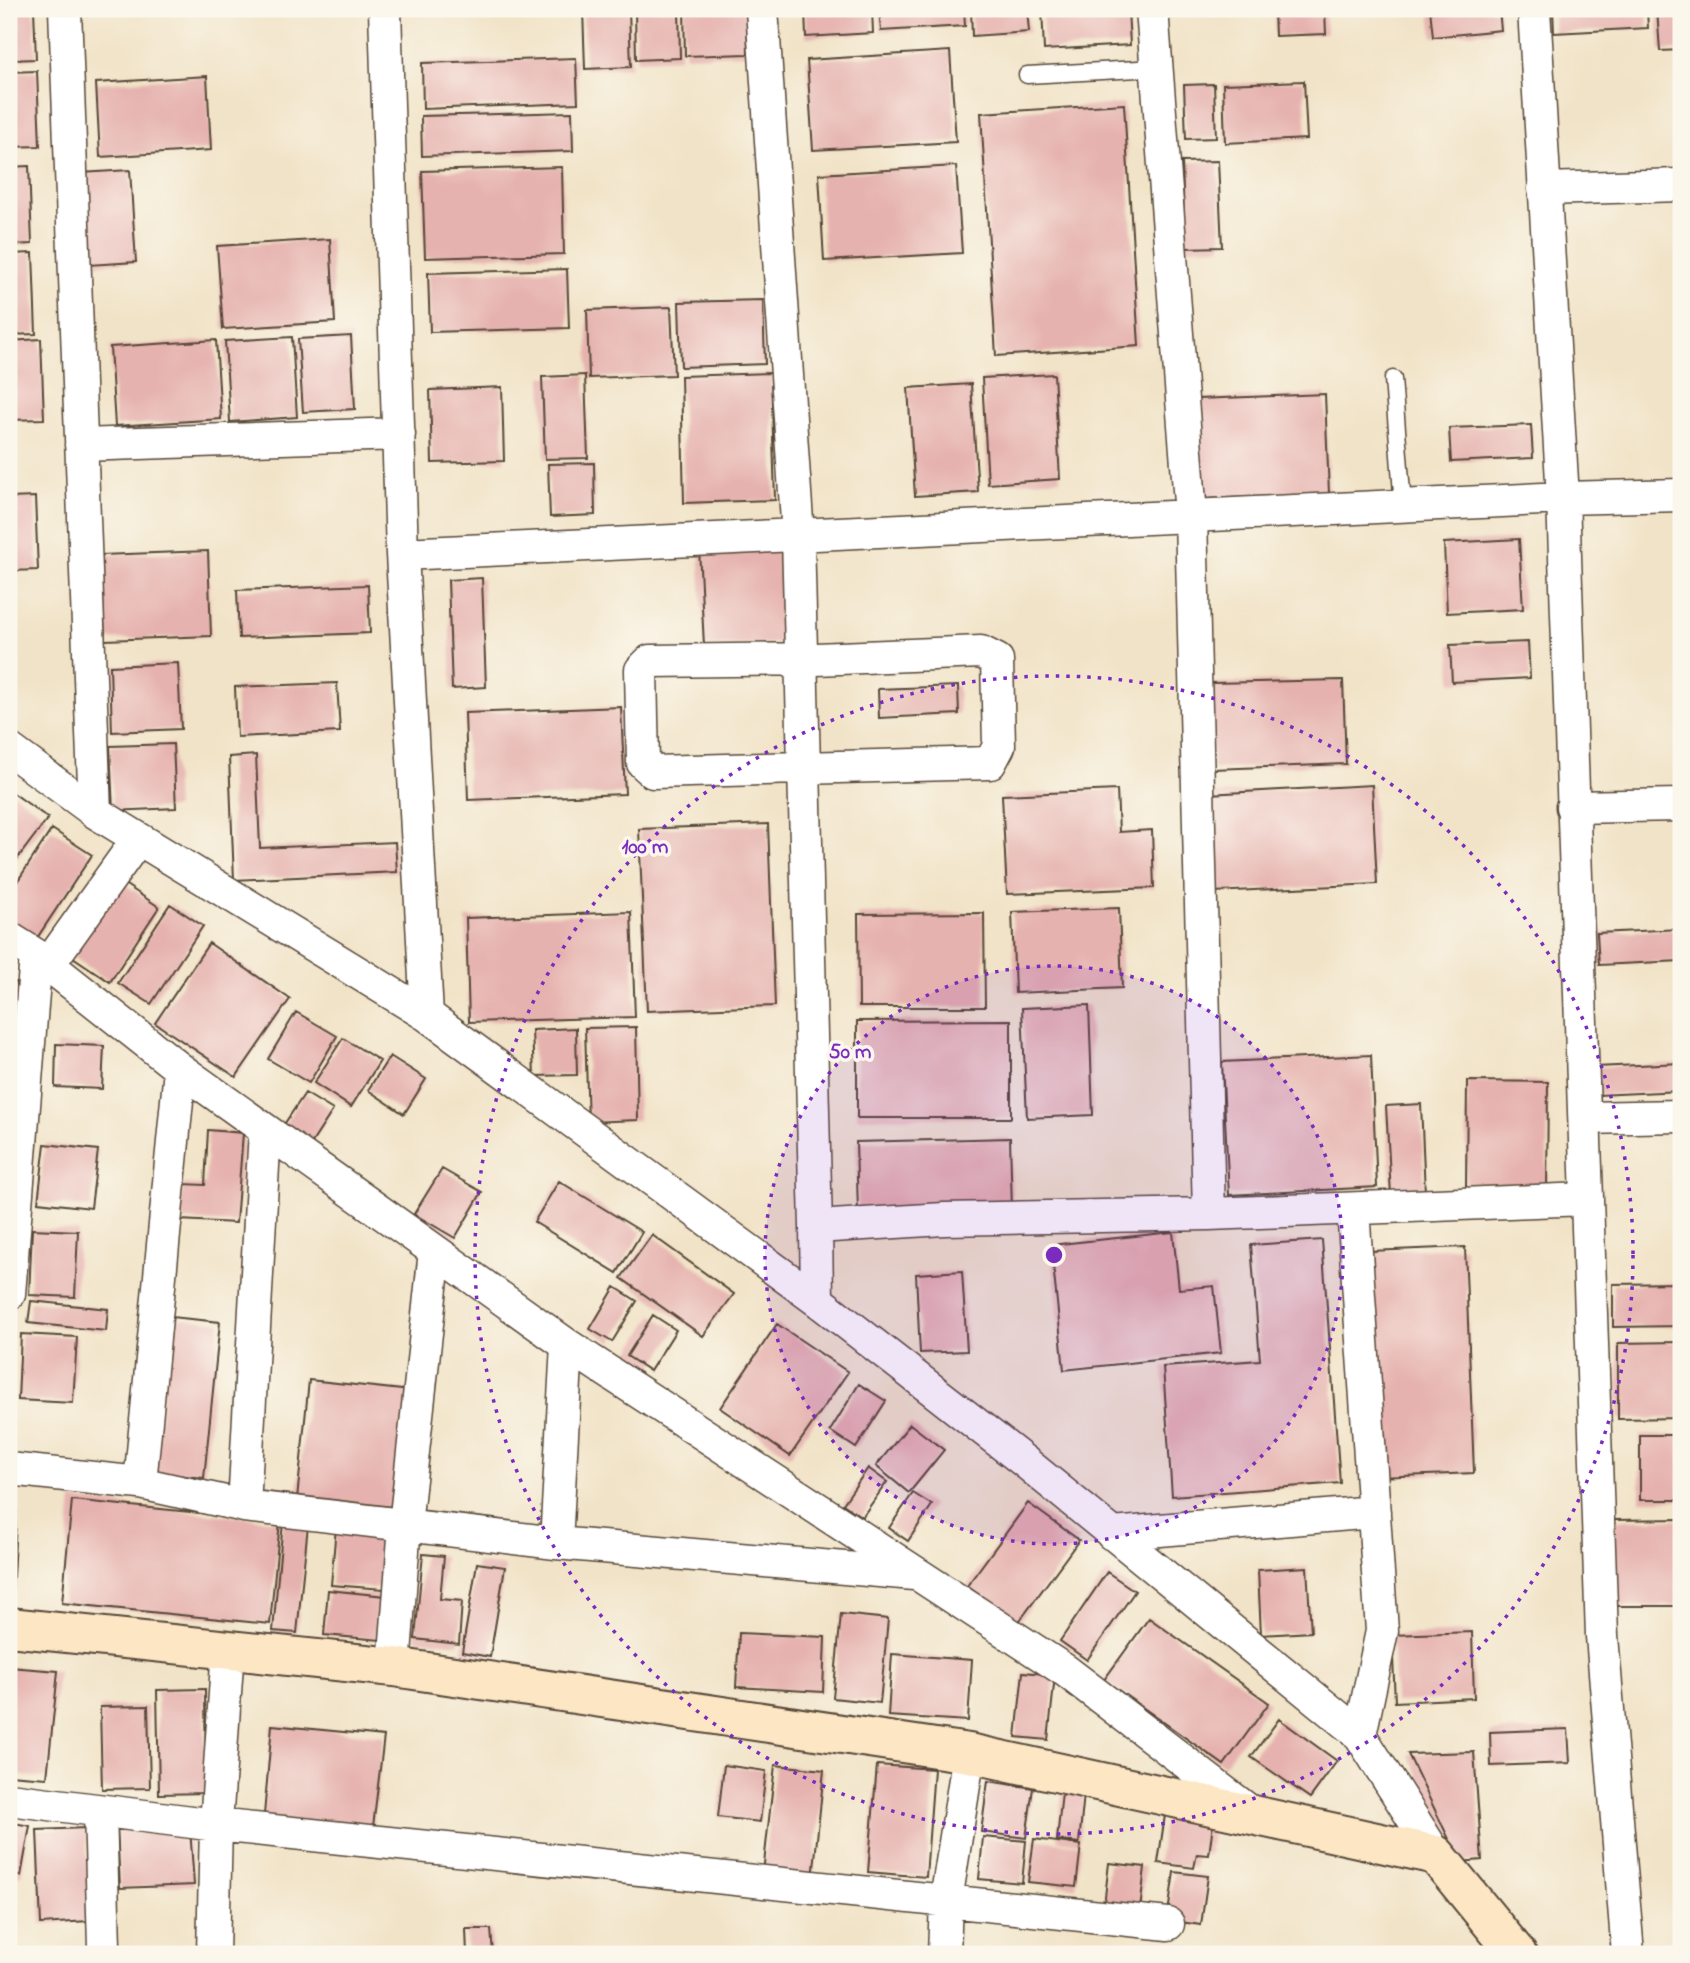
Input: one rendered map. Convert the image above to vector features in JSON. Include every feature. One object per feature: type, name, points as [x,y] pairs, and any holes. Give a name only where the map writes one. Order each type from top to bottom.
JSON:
[{"type":"street","points":[[65,9],[95,812]]},
{"type":"street","points":[[385,9],[402,554],[427,1015]]},
{"type":"street","points":[[762,9],[798,536],[817,1300]]},
{"type":"street","points":[[1152,9],[1191,516],[1209,1214]]},
{"type":"street","points":[[1534,9],[1563,498],[1602,1636],[1628,1954]]},
{"type":"street","points":[[1544,189],[1681,185]]},
{"type":"street","points":[[81,445],[399,434]]},
{"type":"street","points":[[402,554],[1563,498],[1681,495]]},
{"type":"street","points":[[981,652],[997,660],[999,746],[990,763],[653,772],[643,763],[641,670],[650,660],[802,659],[981,652]]},
{"type":"street","points":[[9,749],[95,812],[427,1015],[817,1300],[1026,1462],[1360,1735],[1436,1856],[1517,1954]]},
{"type":"street","points":[[1572,807],[1681,805]]},
{"type":"street","points":[[9,1294],[42,960],[138,839]]},
{"type":"street","points":[[9,938],[42,960],[180,1069],[567,1345],[1066,1671],[1256,1816]]},
{"type":"street","points":[[141,1483],[180,1069]]},
{"type":"street","points":[[1585,1118],[1681,1116]]},
{"type":"street","points":[[244,1506],[264,1130]]},
{"type":"street","points":[[816,1227],[944,1219],[1209,1214],[1586,1199]]},
{"type":"street","points":[[1353,1209],[1382,1631],[1360,1735]]},
{"type":"street","points":[[394,1667],[405,1525],[435,1251]]},
{"type":"street","points":[[556,1544],[567,1345]]},
{"type":"street","points":[[9,1469],[141,1483],[244,1506],[556,1544],[919,1575]]},
{"type":"street","points":[[1112,1534],[1374,1512]]},
{"type":"street","points":[[9,1627],[394,1667],[970,1753],[1436,1856]]},
{"type":"street","points":[[214,1954],[216,1825],[228,1648]]},
{"type":"street","points":[[944,1954],[946,1901],[970,1753]]},
{"type":"street","points":[[9,1800],[216,1825],[1168,1924]]},
{"type":"street","points":[[100,1811],[104,1946]]},
{"type":"lane","points":[[1027,75],[1157,68]]},
{"type":"lane","points":[[1393,379],[1403,506]]},
{"type":"building","points":[[9,9],[34,9],[36,59],[9,60]]},
{"type":"building","points":[[583,9],[629,9],[631,67],[585,69]]},
{"type":"building","points":[[635,9],[679,9],[680,58],[636,60]]},
{"type":"building","points":[[684,9],[747,9],[748,54],[685,56]]},
{"type":"building","points":[[805,9],[872,9],[873,33],[806,37]]},
{"type":"building","points":[[879,9],[964,9],[965,26],[881,31]]},
{"type":"building","points":[[971,9],[1027,9],[1029,32],[972,36]]},
{"type":"building","points":[[1042,9],[1128,9],[1130,45],[1044,50]]},
{"type":"building","points":[[1274,9],[1325,9],[1326,34],[1275,36]]},
{"type":"building","points":[[1430,9],[1499,9],[1501,30],[1433,37]]},
{"type":"building","points":[[1553,9],[1647,9],[1648,28],[1554,33]]},
{"type":"building","points":[[1657,9],[1681,9],[1681,50],[1660,51]]},
{"type":"building","points":[[950,51],[956,142],[813,150],[807,60]]},
{"type":"building","points":[[576,58],[578,103],[423,109],[422,63]]},
{"type":"building","points":[[37,71],[40,146],[9,147],[9,72]]},
{"type":"building","points":[[207,76],[211,150],[100,157],[96,83]]},
{"type":"building","points":[[1304,81],[1307,139],[1225,143],[1223,84]]},
{"type":"building","points":[[1214,84],[1216,138],[1186,139],[1184,85]]},
{"type":"building","points":[[1124,104],[1139,346],[996,356],[981,113]]},
{"type":"building","points":[[572,112],[573,151],[422,156],[421,116]]},
{"type":"building","points":[[1218,161],[1222,247],[1185,248],[1182,162]]},
{"type":"building","points":[[29,166],[32,244],[9,245],[9,167]]},
{"type":"building","points":[[956,166],[962,253],[824,261],[819,174]]},
{"type":"building","points":[[562,167],[564,254],[425,258],[422,171]]},
{"type":"building","points":[[130,170],[136,262],[88,265],[81,173]]},
{"type":"building","points":[[330,239],[335,322],[223,329],[217,246]]},
{"type":"building","points":[[33,253],[36,334],[9,335],[9,254]]},
{"type":"building","points":[[567,269],[569,328],[430,332],[428,273]]},
{"type":"building","points":[[763,300],[765,364],[681,367],[679,302]]},
{"type":"building","points":[[671,307],[674,375],[589,378],[587,310]]},
{"type":"building","points":[[351,336],[355,409],[303,412],[298,339]]},
{"type":"building","points":[[292,337],[297,417],[230,422],[225,341]]},
{"type":"building","points":[[41,339],[44,419],[9,420],[9,341]]},
{"type":"building","points":[[216,340],[221,419],[115,426],[110,347]]},
{"type":"building","points":[[771,373],[775,500],[684,503],[681,376]]},
{"type":"building","points":[[1054,374],[1060,479],[988,484],[982,378]]},
{"type":"building","points":[[585,375],[588,458],[545,459],[542,377]]},
{"type":"building","points":[[971,384],[978,492],[915,496],[908,388]]},
{"type":"building","points":[[502,387],[504,461],[432,463],[430,390]]},
{"type":"building","points":[[1325,394],[1329,494],[1202,499],[1197,399]]},
{"type":"building","points":[[1531,425],[1533,458],[1451,462],[1449,428]]},
{"type":"building","points":[[594,463],[595,515],[550,517],[548,464]]},
{"type":"building","points":[[35,497],[38,570],[9,571],[9,498]]},
{"type":"building","points":[[1519,539],[1523,609],[1447,613],[1444,543]]},
{"type":"building","points":[[782,545],[787,643],[704,646],[699,548]]},
{"type":"building","points":[[208,551],[211,636],[105,640],[101,555]]},
{"type":"building","points":[[482,578],[486,687],[452,689],[448,580]]},
{"type":"building","points":[[368,585],[370,633],[239,638],[237,590]]},
{"type":"building","points":[[1528,642],[1530,678],[1452,682],[1450,645]]},
{"type":"building","points":[[178,663],[181,729],[112,732],[110,666]]},
{"type":"building","points":[[1343,680],[1346,764],[1213,769],[1211,683]]},
{"type":"building","points":[[337,683],[340,732],[237,737],[235,687]]},
{"type":"building","points":[[958,686],[959,714],[879,718],[878,689]]},
{"type":"building","points":[[621,707],[625,794],[468,800],[465,713]]},
{"type":"building","points":[[173,744],[176,808],[113,811],[110,746]]},
{"type":"building","points":[[256,755],[260,848],[395,842],[397,872],[234,880],[229,757]]},
{"type":"building","points":[[1372,785],[1377,884],[1213,892],[1208,794]]},
{"type":"building","points":[[9,790],[48,818],[17,859],[9,853]]},
{"type":"building","points":[[1117,790],[1119,832],[1152,830],[1154,888],[1007,894],[1002,795]]},
{"type":"building","points":[[768,824],[775,1006],[647,1011],[639,829]]},
{"type":"building","points":[[52,829],[92,855],[35,941],[9,924],[9,894]]},
{"type":"building","points":[[123,883],[159,907],[110,982],[73,957]]},
{"type":"building","points":[[170,904],[203,926],[151,1004],[118,983]]},
{"type":"building","points":[[1119,908],[1122,988],[1015,993],[1012,912]]},
{"type":"building","points":[[631,912],[635,1017],[469,1022],[466,918]]},
{"type":"building","points":[[984,913],[985,1007],[859,1007],[858,914]]},
{"type":"building","points":[[1681,929],[1681,961],[1599,965],[1597,933]]},
{"type":"building","points":[[209,943],[290,999],[236,1077],[155,1023]]},
{"type":"building","points":[[9,982],[26,983],[22,1038],[9,1037]]},
{"type":"building","points":[[1089,1005],[1093,1115],[1027,1118],[1022,1008]]},
{"type":"building","points":[[296,1012],[337,1036],[309,1083],[268,1059]]},
{"type":"building","points":[[1011,1020],[1011,1118],[857,1118],[857,1021]]},
{"type":"building","points":[[636,1027],[638,1120],[588,1122],[585,1028]]},
{"type":"building","points":[[576,1028],[577,1075],[534,1076],[532,1030]]},
{"type":"building","points":[[343,1038],[380,1061],[351,1107],[314,1083]]},
{"type":"building","points":[[56,1044],[104,1046],[102,1089],[55,1087]]},
{"type":"building","points":[[1371,1055],[1377,1187],[1229,1195],[1222,1062]]},
{"type":"building","points":[[390,1056],[426,1079],[404,1114],[368,1090]]},
{"type":"building","points":[[1681,1063],[1681,1091],[1598,1095],[1596,1067]]},
{"type":"building","points":[[1467,1081],[1548,1082],[1547,1191],[1466,1190]]},
{"type":"building","points":[[305,1093],[333,1110],[311,1144],[283,1126]]},
{"type":"building","points":[[1421,1104],[1425,1193],[1391,1195],[1386,1106]]},
{"type":"building","points":[[208,1130],[243,1133],[236,1223],[180,1220],[183,1184],[205,1185]]},
{"type":"building","points":[[1010,1138],[1012,1210],[858,1213],[856,1142]]},
{"type":"building","points":[[45,1144],[98,1150],[91,1208],[38,1202]]},
{"type":"building","points":[[442,1169],[482,1192],[455,1238],[414,1214]]},
{"type":"building","points":[[559,1181],[642,1232],[617,1273],[534,1222]]},
{"type":"building","points":[[32,1229],[78,1231],[75,1297],[29,1295]]},
{"type":"building","points":[[1173,1232],[1179,1289],[1214,1286],[1221,1353],[1064,1370],[1051,1245]]},
{"type":"building","points":[[652,1235],[734,1294],[703,1336],[621,1278]]},
{"type":"building","points":[[1322,1240],[1340,1483],[1172,1496],[1163,1367],[1260,1360],[1251,1245]]},
{"type":"building","points":[[1465,1247],[1474,1473],[1378,1477],[1370,1251]]},
{"type":"building","points":[[962,1271],[967,1351],[920,1353],[916,1274]]},
{"type":"building","points":[[1681,1283],[1681,1326],[1613,1327],[1613,1284]]},
{"type":"building","points":[[615,1287],[637,1301],[612,1342],[590,1329]]},
{"type":"building","points":[[31,1301],[108,1309],[106,1331],[28,1323]]},
{"type":"building","points":[[653,1315],[676,1330],[650,1371],[627,1356]]},
{"type":"building","points":[[171,1317],[220,1322],[204,1478],[155,1473]]},
{"type":"building","points":[[777,1324],[848,1372],[790,1456],[720,1408]]},
{"type":"building","points":[[21,1334],[77,1337],[73,1403],[18,1400]]},
{"type":"building","points":[[1681,1342],[1681,1418],[1618,1419],[1618,1343]]},
{"type":"building","points":[[309,1380],[411,1391],[400,1509],[297,1499]]},
{"type":"building","points":[[859,1384],[886,1401],[856,1448],[830,1431]]},
{"type":"building","points":[[910,1424],[944,1450],[909,1493],[876,1466]]},
{"type":"building","points":[[1640,1435],[1681,1435],[1681,1500],[1640,1500]]},
{"type":"building","points":[[868,1468],[887,1482],[862,1517],[843,1504]]},
{"type":"building","points":[[9,1485],[18,1486],[12,1595],[9,1595]]},
{"type":"building","points":[[913,1493],[932,1505],[908,1541],[889,1528]]},
{"type":"building","points":[[72,1500],[280,1521],[270,1624],[62,1603]]},
{"type":"building","points":[[1028,1503],[1079,1540],[1018,1623],[967,1586]]},
{"type":"building","points":[[1681,1519],[1681,1606],[1615,1606],[1614,1520]]},
{"type":"building","points":[[283,1522],[308,1525],[297,1633],[273,1631]]},
{"type":"building","points":[[336,1527],[389,1532],[384,1589],[331,1585]]},
{"type":"building","points":[[423,1554],[444,1556],[440,1599],[462,1601],[459,1644],[415,1639]]},
{"type":"building","points":[[477,1563],[505,1567],[490,1657],[462,1652]]},
{"type":"building","points":[[1307,1567],[1311,1632],[1261,1635],[1258,1570]]},
{"type":"building","points":[[1107,1572],[1135,1591],[1087,1660],[1060,1641]]},
{"type":"building","points":[[328,1590],[385,1596],[381,1640],[324,1635]]},
{"type":"building","points":[[841,1614],[888,1619],[880,1703],[833,1698]]},
{"type":"building","points":[[1149,1618],[1269,1703],[1224,1765],[1104,1680]]},
{"type":"building","points":[[1472,1632],[1474,1698],[1395,1702],[1392,1635]]},
{"type":"building","points":[[739,1633],[825,1637],[823,1692],[736,1687]]},
{"type":"building","points":[[892,1654],[972,1660],[968,1721],[888,1716]]},
{"type":"building","points":[[9,1667],[58,1671],[47,1778],[9,1775]]},
{"type":"building","points":[[1023,1672],[1055,1675],[1048,1740],[1016,1737]]},
{"type":"building","points":[[205,1689],[206,1793],[159,1794],[157,1690]]},
{"type":"building","points":[[148,1706],[150,1788],[102,1789],[100,1707]]},
{"type":"building","points":[[1279,1719],[1337,1761],[1310,1798],[1251,1757]]},
{"type":"building","points":[[272,1725],[384,1736],[372,1835],[263,1826]]},
{"type":"building","points":[[1568,1729],[1570,1763],[1491,1766],[1490,1732]]},
{"type":"building","points":[[1474,1752],[1482,1860],[1460,1862],[1408,1754]]},
{"type":"building","points":[[724,1765],[766,1771],[760,1822],[718,1817]]},
{"type":"building","points":[[775,1765],[824,1770],[813,1879],[763,1873]]},
{"type":"building","points":[[877,1765],[934,1769],[926,1877],[868,1872]]},
{"type":"building","points":[[988,1781],[1033,1788],[1026,1838],[981,1832]]},
{"type":"building","points":[[1062,1792],[1084,1794],[1079,1843],[1057,1840]]},
{"type":"building","points":[[1166,1808],[1214,1816],[1209,1855],[1197,1854],[1194,1868],[1158,1863]]},
{"type":"building","points":[[9,1822],[30,1826],[21,1876],[9,1874]]},
{"type":"building","points":[[117,1826],[190,1828],[194,1885],[120,1888]]},
{"type":"building","points":[[86,1828],[89,1921],[41,1924],[37,1830]]},
{"type":"building","points":[[983,1837],[1026,1841],[1022,1883],[979,1879]]},
{"type":"building","points":[[1034,1839],[1081,1845],[1076,1887],[1028,1882]]},
{"type":"building","points":[[1109,1863],[1145,1867],[1139,1919],[1103,1914]]},
{"type":"building","points":[[1174,1872],[1208,1876],[1201,1925],[1167,1920]]},
{"type":"building","points":[[466,1929],[491,1929],[493,1954],[467,1954]]}]
